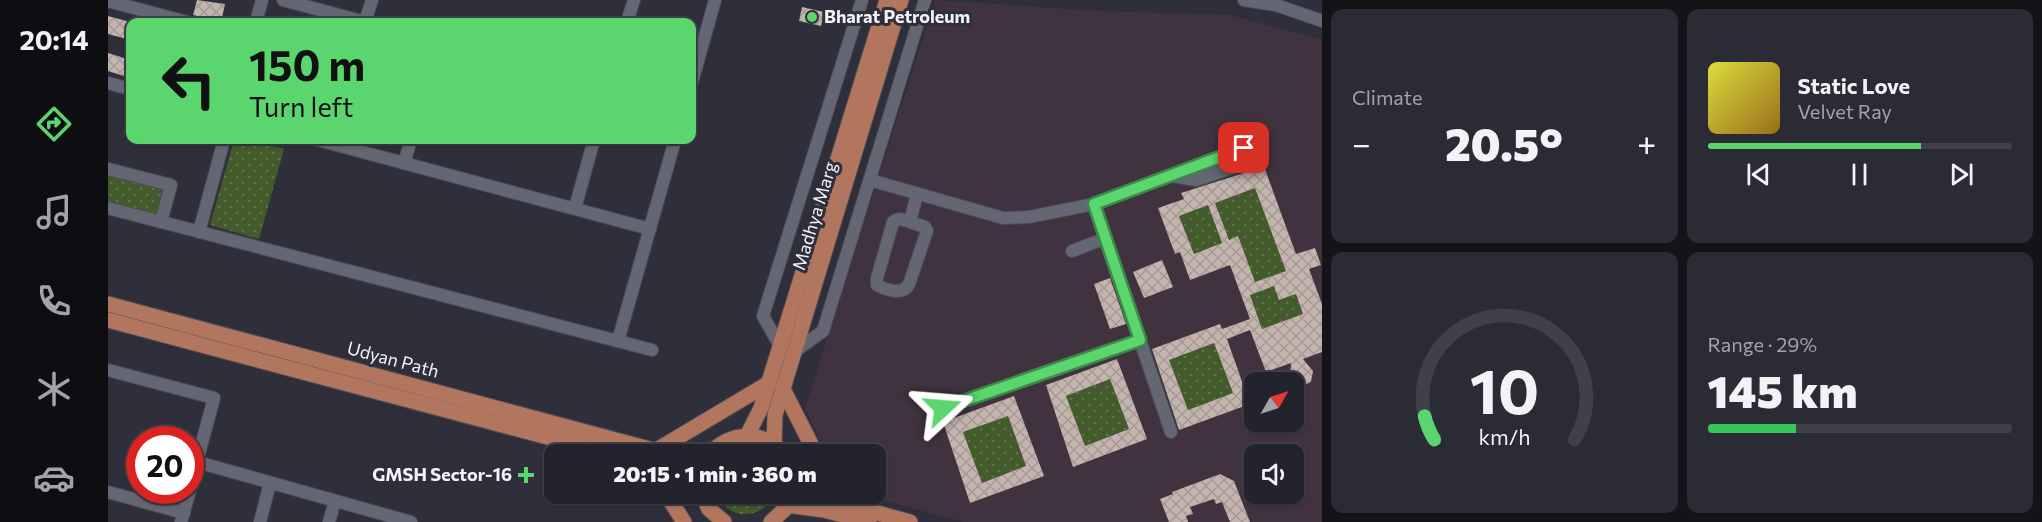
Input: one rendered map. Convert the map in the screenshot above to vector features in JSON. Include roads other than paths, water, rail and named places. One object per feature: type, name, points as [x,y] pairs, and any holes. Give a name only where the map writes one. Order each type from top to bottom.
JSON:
[{"type":"main road","name":"Madhya Marg","points":[[778,444],[775,415],[776,386],[887,0]]},
{"type":"main road","name":"Madhya Marg","points":[[787,349],[901,0]]},
{"type":"main road","name":"Udyan Path","points":[[108,304],[629,444]]},
{"type":"main road","name":"Udyan Path","points":[[108,320],[573,444]]},
{"type":"main road","name":"Madhya Marg","points":[[747,436],[761,408],[776,386]]},
{"type":"main road","points":[[677,444],[776,386],[810,444]]},
{"type":"main road","points":[[724,444],[733,438],[747,436],[764,439],[771,444]]},
{"type":"main road","points":[[672,504],[684,522]]},
{"type":"main road","points":[[707,504],[723,522]]},
{"type":"main road","points":[[771,522],[779,516],[786,504]]},
{"type":"main road","points":[[820,522],[836,504]]},
{"type":"main road","points":[[839,504],[869,522]]},
{"type":"main road","points":[[841,504],[910,522]]},
{"type":"street","points":[[257,18],[262,0]]},
{"type":"street","points":[[283,0],[327,6],[356,18]]},
{"type":"street","points":[[366,18],[372,0]]},
{"type":"street","points":[[628,18],[634,0]]},
{"type":"street","points":[[696,68],[715,0]]},
{"type":"street","points":[[862,0],[763,316],[787,349],[823,331],[925,0]]},
{"type":"street","points":[[1244,0],[1276,5],[1322,21]]},
{"type":"street","points":[[108,1],[172,18]]},
{"type":"street","points":[[108,83],[126,88]]},
{"type":"street","points":[[199,232],[223,144]]},
{"type":"street","points":[[333,144],[650,229]]},
{"type":"street","points":[[404,163],[410,144]]},
{"type":"street","points":[[575,208],[593,144]]},
{"type":"street","points":[[618,341],[674,144]]},
{"type":"street","points":[[870,180],[1003,218],[1029,217],[1094,204],[1244,148],[1249,154],[1244,164],[1196,180],[1190,181],[1172,176]]},
{"type":"street","points":[[108,169],[171,185],[161,222]]},
{"type":"street","points":[[910,222],[917,194]]},
{"type":"street","points":[[1094,204],[1171,432]]},
{"type":"street","points":[[108,208],[652,350]]},
{"type":"street","points":[[902,219],[910,222],[925,226],[927,231],[909,284],[901,291],[876,285],[893,222],[902,219]]},
{"type":"street","points":[[1072,250],[1106,238]]},
{"type":"street","points":[[943,408],[1140,340]]},
{"type":"street","points":[[108,370],[214,398],[204,436]]},
{"type":"street","points":[[204,464],[411,522]]},
{"type":"street","points":[[260,522],[270,483]]},
{"type":"street","points":[[108,492],[183,518]]},
{"type":"street","points":[[329,522],[335,501]]},
{"type":"place","name":"Bharat Petroleum","points":[[812,17]]},
{"type":"place","name":"GMSH Sector-16","points":[[526,475]]}]
